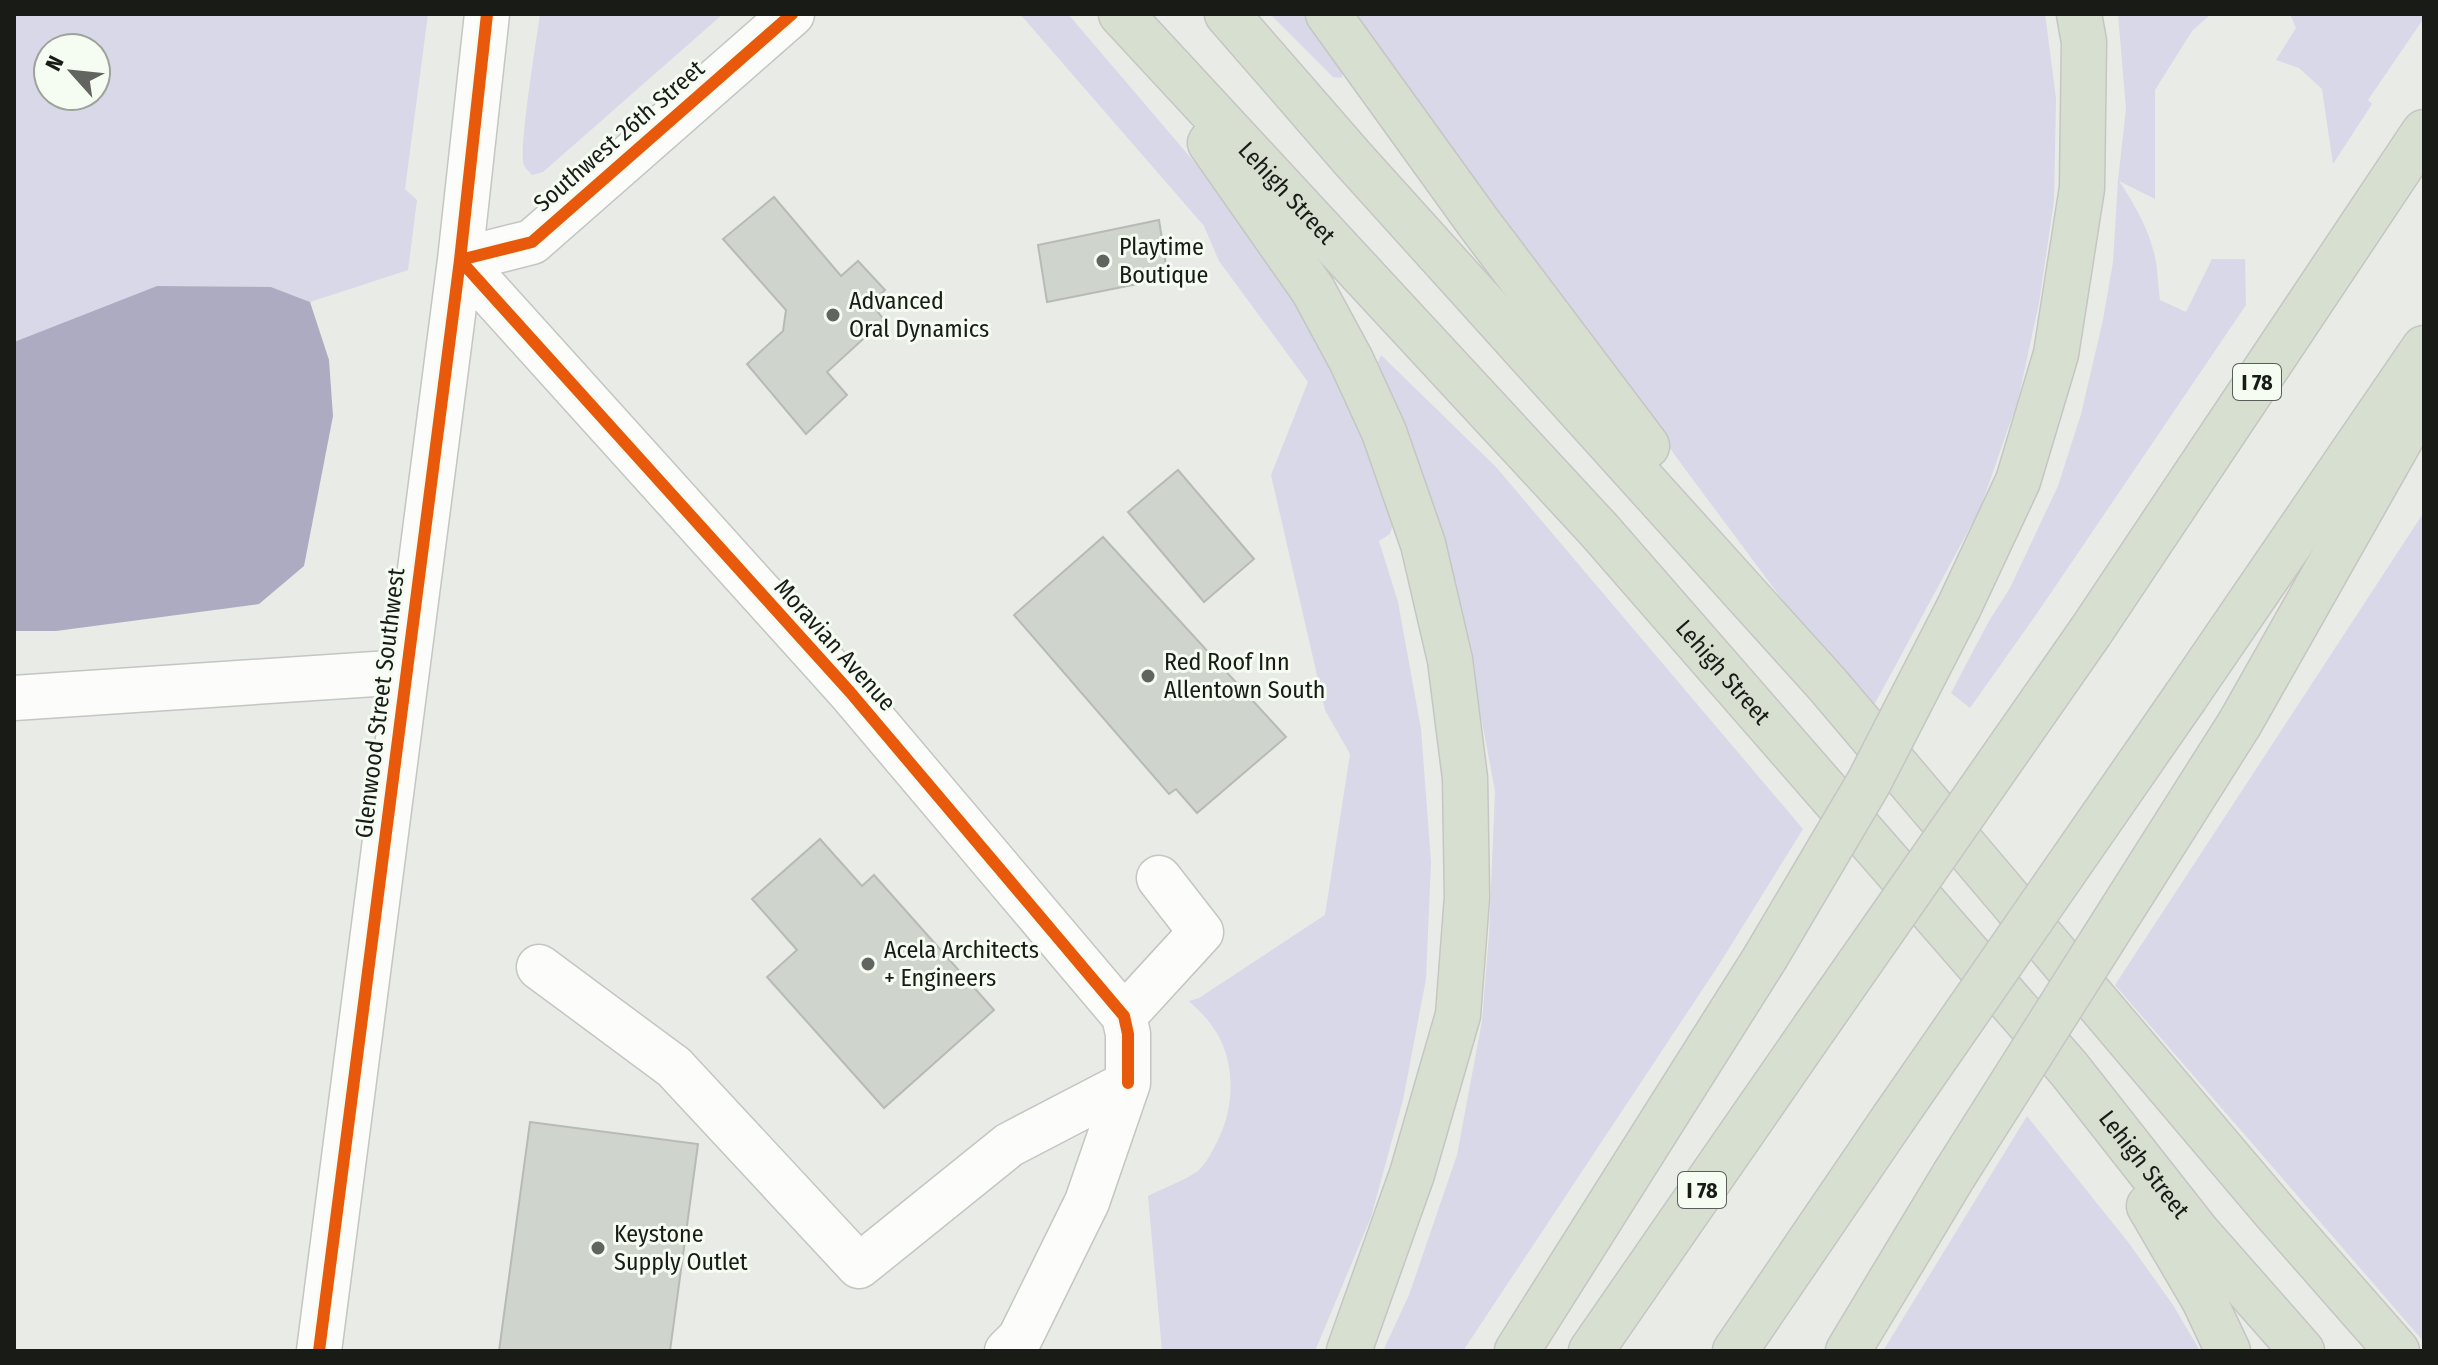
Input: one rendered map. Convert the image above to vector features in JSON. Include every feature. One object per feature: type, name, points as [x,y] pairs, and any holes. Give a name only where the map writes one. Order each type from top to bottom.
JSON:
[{"type":"highway","name":"Lehigh Street","points":[[1120,14],[1599,530],[2069,1069],[2198,1233],[2302,1351]]},
{"type":"highway","points":[[1120,14],[1313,290],[1351,360],[1384,432],[1423,544],[1450,660],[1465,778],[1467,897],[1458,1015],[1412,1174],[1349,1351]]},
{"type":"highway","points":[[1227,14],[1353,159],[1827,684],[2275,1212],[2397,1351]]},
{"type":"highway","points":[[1328,14],[1478,222],[1827,684]]},
{"type":"highway","points":[[1517,1351],[1765,958],[1869,782],[1959,607],[2018,481],[2056,354],[2082,188],[2084,42],[2079,14]]},
{"type":"highway","name":"I 78","points":[[1591,1351],[2091,631],[2424,132]]},
{"type":"highway","points":[[1735,1351],[2424,348]]},
{"type":"highway","points":[[1848,1351],[1954,1175],[2240,723],[2424,398]]},
{"type":"highway","points":[[2069,1069],[2204,1300],[2228,1351]]},
{"type":"street","name":"Glenwood Street Southwest","points":[[319,1351],[489,14]]},
{"type":"street","name":"Southwest 26th Street","points":[[460,260],[532,242],[792,14]]},
{"type":"street","name":"Moravian Avenue","points":[[460,260],[850,692],[1124,1016]]},
{"type":"street","points":[[14,698],[405,672]]},
{"type":"street","points":[[1007,1351],[1020,1338],[1087,1202],[1128,1083],[1128,1034],[1124,1016],[1201,932],[1159,878]]},
{"type":"street","points":[[539,967],[674,1067],[859,1266],[1009,1145],[1128,1083]]},
{"type":"shaded area","points":[[14,14],[428,14],[405,189],[417,200],[408,270],[310,302],[271,287],[157,286],[14,342]]},
{"type":"shaded area","points":[[540,14],[723,14],[543,172],[532,175],[525,168],[523,156]]},
{"type":"shaded area","points":[[1020,14],[1068,14],[1231,205],[1327,348],[1395,518],[1390,534],[1379,541],[1398,602],[1421,729],[1431,862],[1426,979],[1403,1100],[1371,1217],[1315,1351],[1162,1351],[1148,1196],[1201,1168],[1218,1140],[1228,1111],[1230,1080],[1225,1050],[1210,1023],[1189,1001],[1199,998],[1325,915],[1350,754],[1325,710],[1271,475],[1308,382],[1219,261],[1204,226]]},
{"type":"shaded area","points":[[1270,14],[1303,14],[1343,72],[1342,78],[1333,77]]},
{"type":"shaded area","points":[[1344,14],[2045,14],[2056,98],[2054,201],[2039,303],[2018,400],[1980,509],[1872,709],[1831,665],[1599,348]]},
{"type":"shaded area","points":[[2118,14],[2211,14],[2192,31],[2155,90],[2155,199],[2119,181],[2150,240],[2160,300],[2186,312],[2212,259],[2245,259],[2246,305],[1970,708],[1951,693],[2010,588],[2058,486],[2081,414],[2103,320],[2113,262],[2118,180],[2126,109]]},
{"type":"shaded area","points":[[2290,14],[2424,14],[2368,100],[2372,104],[2333,164],[2322,89],[2299,68],[2276,60],[2296,28]]},
{"type":"shaded area","points":[[157,286],[271,287],[310,302],[329,360],[333,416],[304,566],[259,604],[56,631],[14,631],[14,342]]},
{"type":"shaded area","points":[[1381,355],[1496,467],[1803,829],[1720,963],[1463,1351],[1383,1351],[1409,1295],[1457,1155],[1482,1021],[1495,791],[1468,648],[1430,507],[1378,362]]},
{"type":"shaded area","points":[[2424,512],[2424,1342],[2115,985]]},
{"type":"shaded area","points":[[2027,1116],[2128,1242],[2173,1305],[2200,1351],[1883,1351]]},
{"type":"building","name":"Advanced Oral Dynamics","points":[[774,197],[841,276],[858,261],[885,290],[871,303],[884,320],[827,372],[847,395],[806,434],[747,364],[783,331],[786,310],[723,239]]},
{"type":"building","name":"Playtime Boutique","points":[[1159,220],[1168,278],[1047,302],[1038,245]]},
{"type":"building","points":[[1178,470],[1254,559],[1204,602],[1128,512]]},
{"type":"building","name":"Red Roof Inn Allentown South","points":[[1103,537],[1286,737],[1197,813],[1176,789],[1169,794],[1014,615]]},
{"type":"building","name":"Acela Architects + Engineers","points":[[820,839],[862,886],[874,875],[994,1010],[884,1108],[767,977],[797,950],[752,899]]},
{"type":"building","name":"Keystone Supply Outlet","points":[[530,1122],[698,1144],[670,1351],[499,1351]]},
{"type":"cycle path","points":[[319,1351],[460,260],[487,14]]},
{"type":"cycle path","points":[[792,14],[532,242],[460,260],[850,692],[1124,1016],[1128,1034],[1128,1083]]},
{"type":"place","name":"Playtime Boutique","points":[[1103,261]]},
{"type":"place","name":"Advanced Oral Dynamics","points":[[833,315]]},
{"type":"place","name":"Red Roof Inn Allentown South","points":[[1148,676]]},
{"type":"place","name":"Acela Architects + Engineers","points":[[868,964]]},
{"type":"place","name":"Keystone Supply Outlet","points":[[598,1248]]}]
